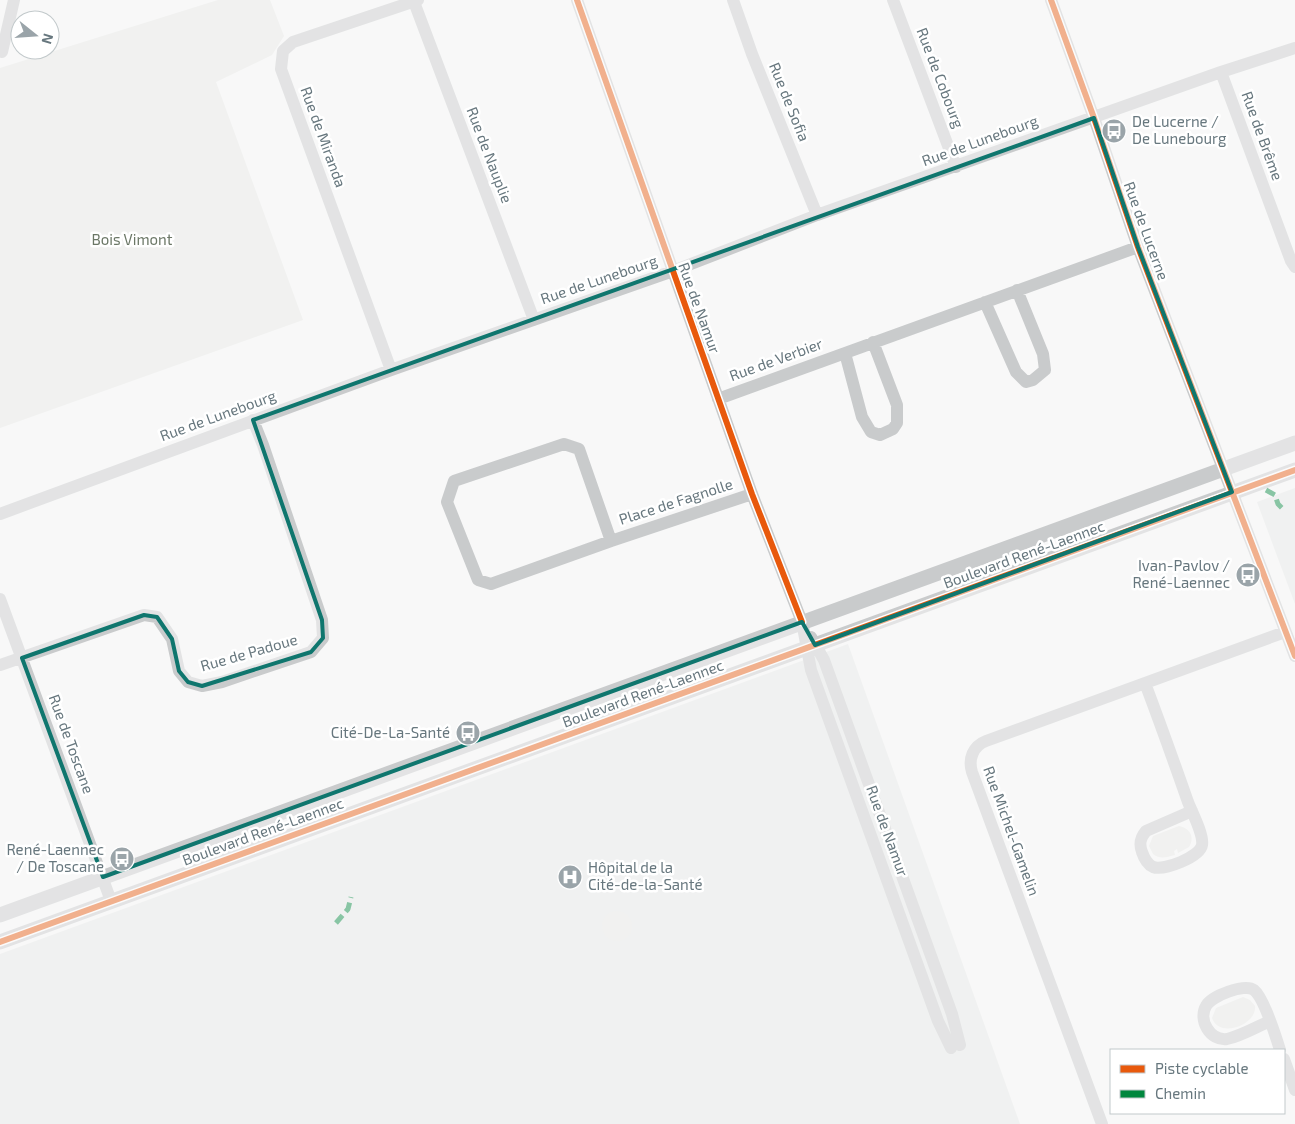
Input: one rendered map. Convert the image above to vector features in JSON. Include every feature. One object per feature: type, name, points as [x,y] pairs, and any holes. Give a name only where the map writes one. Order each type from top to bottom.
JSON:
[{"type":"street","points":[[2,52],[14,0]]},
{"type":"street","name":"Rue de Namur","points":[[577,0],[752,494],[811,646],[811,670],[938,1021],[956,1046]]},
{"type":"street","name":"Rue de Sofia","points":[[733,0],[752,54],[817,215]]},
{"type":"street","name":"Rue de Cobourg","points":[[893,0],[956,167]]},
{"type":"street","name":"Rue de Lucerne","points":[[1051,0],[1138,247],[1295,656]]},
{"type":"street","name":"Rue de Nauplie","points":[[416,1],[534,320]]},
{"type":"street","name":"Rue de Miranda","points":[[391,370],[281,69],[283,51],[293,42],[416,1]]},
{"type":"street","name":"Rue de Lunebourg","points":[[0,514],[391,370],[673,271],[817,215],[1221,72],[1295,48]]},
{"type":"street","name":"Rue de Brême","points":[[1221,72],[1291,261],[1295,267]]},
{"type":"street","name":"Rue de Verbier","points":[[718,399],[1138,247]]},
{"type":"street","points":[[985,302],[1016,372],[1026,382],[1033,380],[1045,370],[1043,354],[1017,290]]},
{"type":"street","name":"Rue de Verbier","points":[[845,352],[862,417],[871,432],[880,435],[893,429],[897,423],[897,406],[873,342]]},
{"type":"street","name":"Rue de Padoue","points":[[0,665],[144,615],[157,617],[172,639],[179,671],[188,682],[202,686],[222,682],[311,652],[324,638],[322,620],[253,420]]},
{"type":"street","name":"Boulevard René-Laennec","points":[[0,915],[1295,443]]},
{"type":"street","name":"Place de Fagnolle","points":[[611,541],[579,449],[564,444],[454,481],[447,502],[478,580],[491,584],[611,541],[752,494]]},
{"type":"street","name":"Boulevard René-Laennec","points":[[0,942],[1295,470]]},
{"type":"street","name":"Rue de Toscane","points":[[0,599],[111,901]]},
{"type":"street","name":"Rue Michel-Gamelin","points":[[1102,1124],[972,772],[970,764],[973,751],[982,742],[1285,632]]},
{"type":"street","points":[[1145,683],[1192,812],[1202,840],[1199,851],[1192,857],[1162,868],[1150,865],[1146,861],[1140,847],[1140,840],[1143,834],[1152,827],[1192,812]]},
{"type":"street","points":[[1270,1021],[1230,1037],[1220,1038],[1214,1036],[1209,1031],[1204,1018],[1204,1011],[1209,1002],[1214,998],[1237,989],[1248,988],[1254,990],[1270,1021],[1280,1049]]},
{"type":"street","points":[[1285,1062],[1295,1090]]},
{"type":"highlighted area","points":[[1094,118],[1138,247],[1232,492],[815,645],[802,622],[103,877],[22,658],[144,615],[157,617],[172,639],[179,671],[188,682],[202,686],[311,652],[323,638],[322,620],[253,420]]},
{"type":"shaded area","points":[[1295,488],[1295,604],[1257,502]]},
{"type":"shaded area","name":"Hôpital de la Cité-de-la-Santé","points":[[848,644],[1020,1124],[0,1124],[0,954]]},
{"type":"green space","name":"Bois Vimont","points":[[218,0],[270,0],[284,36],[272,55],[216,82],[303,320],[0,428],[0,68],[26,60],[60,60],[60,49]]},
{"type":"green space","points":[[1179,826],[1189,831],[1192,840],[1189,847],[1178,853],[1177,849],[1174,851],[1175,855],[1166,857],[1159,857],[1153,854],[1149,846],[1153,836]]},
{"type":"green space","points":[[617,911],[628,915],[632,926],[628,937],[617,941],[606,937],[602,926],[606,915]]},
{"type":"green space","points":[[1243,997],[1250,1000],[1255,1006],[1254,1013],[1250,1019],[1237,1027],[1222,1028],[1216,1024],[1212,1018],[1216,1008]]},
{"type":"marked path","points":[[1266,490],[1275,495],[1278,504],[1282,508]]},
{"type":"marked path","points":[[336,923],[348,909],[351,897]]},
{"type":"cycle path","points":[[577,0],[752,494],[802,622]]},
{"type":"cycle path","points":[[1051,0],[1138,247],[1295,656]]},
{"type":"cycle path","points":[[0,942],[1295,470]]},
{"type":"place","name":"De Lucerne / De Lunebourg","points":[[1114,131]]},
{"type":"place","name":"Ivan-Pavlov / René-Laennec","points":[[1248,575]]},
{"type":"place","name":"Cité-De-La-Santé","points":[[468,733]]},
{"type":"place","name":"René-Laennec / De Toscane","points":[[122,859]]},
{"type":"place","name":"Hôpital de la Cité-de-la-Santé","points":[[570,877]]}]
